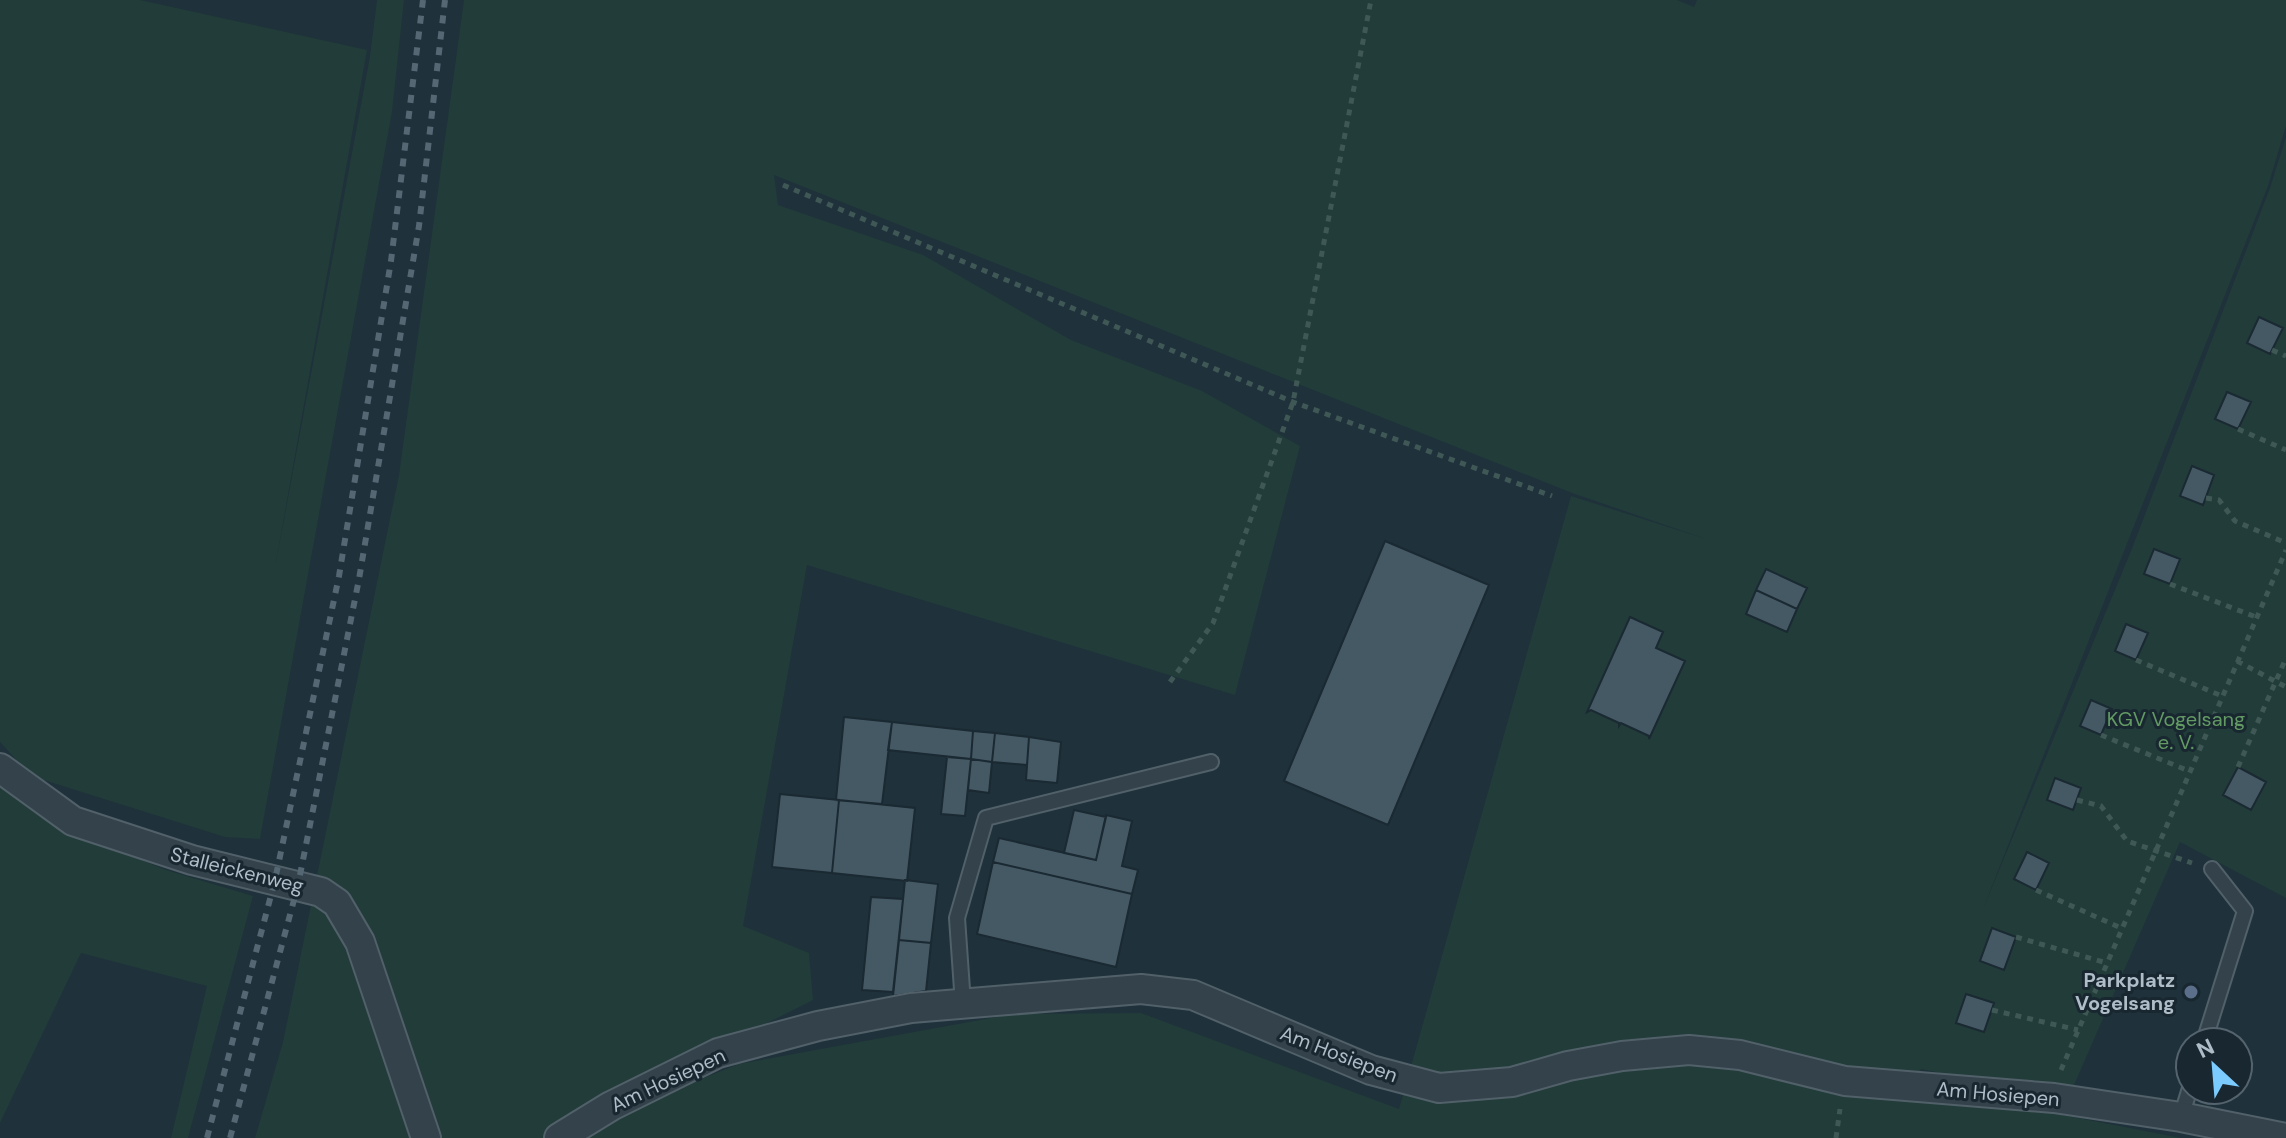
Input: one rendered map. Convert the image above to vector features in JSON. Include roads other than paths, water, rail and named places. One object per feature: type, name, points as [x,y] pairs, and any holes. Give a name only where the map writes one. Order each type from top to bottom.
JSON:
[{"type":"street","name":"Stalleickenweg","points":[[0,768],[73,821],[192,860],[321,892],[337,903],[360,942],[426,1138]]},
{"type":"street","name":"Am Hosiepen","points":[[559,1138],[611,1106],[718,1053],[818,1026],[911,1008],[1141,989],[1193,995],[1371,1070],[1439,1088],[1512,1082],[1581,1064],[1689,1050],[1740,1055],[1845,1081],[2054,1098],[2181,1117],[2286,1138]]},
{"type":"lane","points":[[963,1004],[957,918],[986,818],[1211,762]]},
{"type":"lane","points":[[2209,1026],[2245,911],[2212,869]]},
{"type":"lane","points":[[2181,1117],[2184,1106]]},
{"type":"railway","points":[[207,1138],[275,880],[339,576],[391,261],[423,0]]},
{"type":"railway","points":[[230,1138],[298,885],[359,579],[419,226],[445,0]]},
{"type":"place","name":"Parkplatz Vogelsang","points":[[2191,992]]},
{"type":"park label","name":"KGV Vogelsang e. V.","points":[[2176,730]]}]
